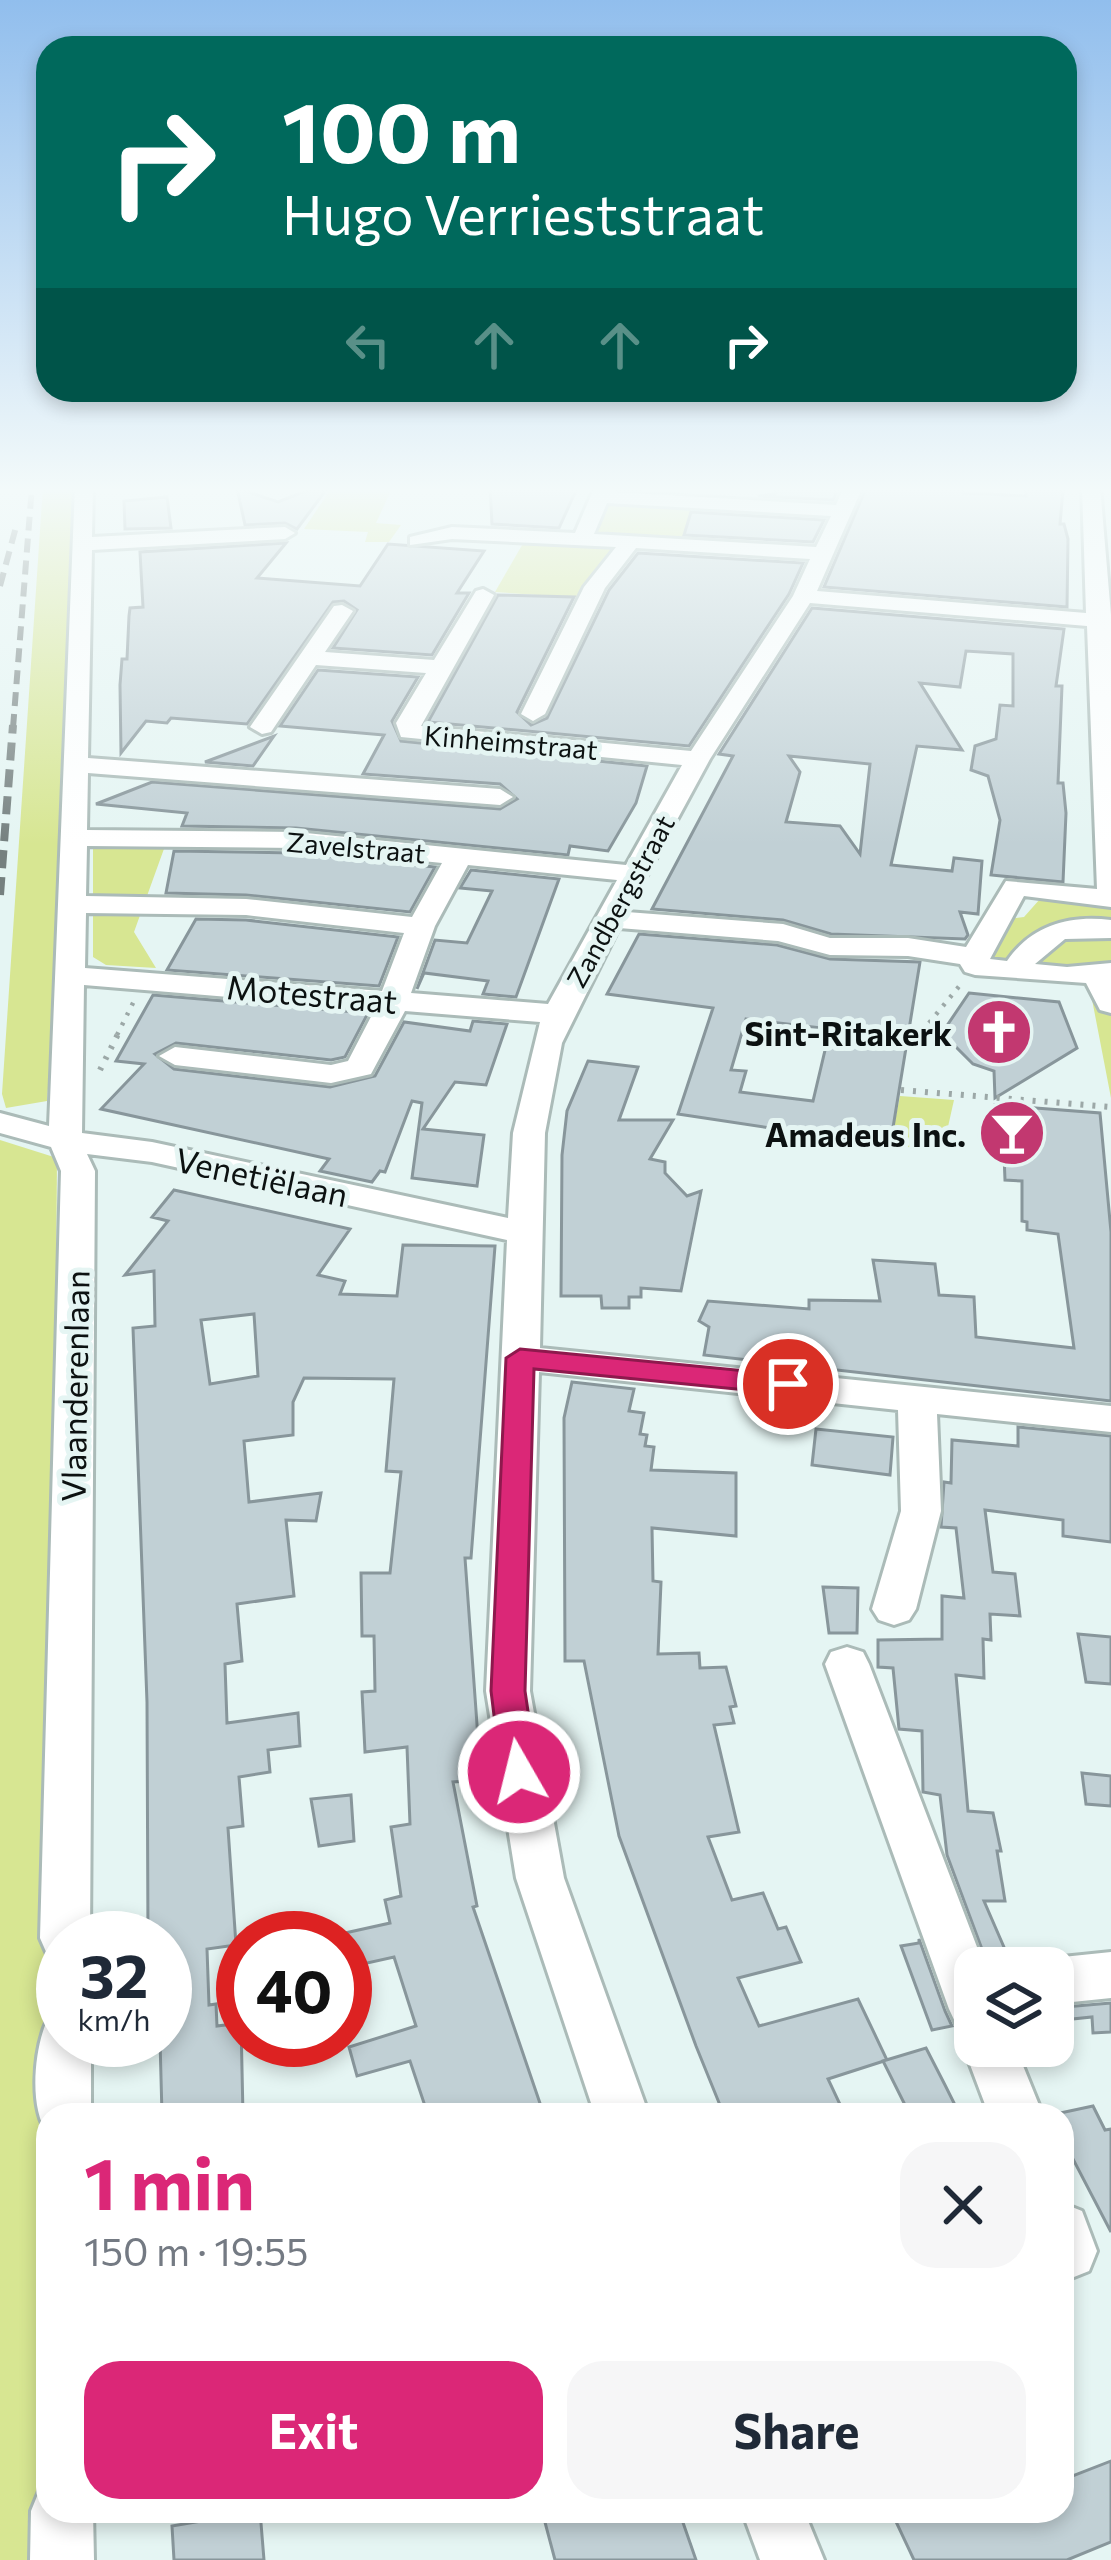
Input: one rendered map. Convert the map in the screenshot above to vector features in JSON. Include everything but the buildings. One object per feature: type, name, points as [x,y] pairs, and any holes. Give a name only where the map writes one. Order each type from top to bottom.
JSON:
[{"type":"street","name":"Vlaanderenlaan","points":[[65,1911],[78,1171],[65,1141],[65,1097],[82,605]]},
{"type":"street","name":"Kinheimstraat","points":[[477,605],[408,723],[413,734],[698,760]]},
{"type":"street","points":[[533,714],[586,605]]},
{"type":"street","name":"Zandbergstraat","points":[[618,2103],[540,1878],[508,1691],[529,1133],[557,1014],[698,760],[798,605]]},
{"type":"street","points":[[918,605],[1104,621],[1111,878],[1108,910],[1091,973],[1111,1004]]},
{"type":"street","points":[[262,727],[343,611]]},
{"type":"street","points":[[310,658],[441,667]]},
{"type":"street","points":[[78,754],[160,747]]},
{"type":"street","points":[[78,754],[500,797]]},
{"type":"street","name":"Zavelstraat","points":[[75,838],[296,840],[637,874]]},
{"type":"street","points":[[175,1056],[346,1073],[365,1061],[421,926],[459,856]]},
{"type":"street","points":[[960,956],[1016,887],[1108,910]]},
{"type":"street","points":[[71,904],[246,907],[421,926]]},
{"type":"street","points":[[1015,971],[1042,938],[1108,910]]},
{"type":"street","points":[[610,919],[722,932],[783,933],[805,944],[873,952],[903,947],[1015,971],[1091,973]]},
{"type":"street","name":"Motestraat","points":[[67,975],[557,1014]]},
{"type":"street","name":"Venetiëlaan","points":[[0,1124],[65,1141],[152,1152],[500,1229],[524,1229]]},
{"type":"street","points":[[520,1358],[1111,1419]]},
{"type":"street","points":[[894,1609],[921,1511],[917,1399]]},
{"type":"street","points":[[848,1664],[954,1947]]},
{"type":"street","points":[[1074,1979],[1111,1976]]},
{"type":"street","points":[[64,2103],[65,2067]]},
{"type":"street","points":[[997,2067],[1011,2103]]},
{"type":"street","points":[[62,2523],[62,2560]]},
{"type":"street","points":[[778,2523],[792,2560]]},
{"type":"path","points":[[65,1097],[90,1094],[145,979]]},
{"type":"path","points":[[901,1090],[1111,1107]]},
{"type":"green space","points":[[35,605],[75,605],[71,721],[61,765],[57,977],[47,1101],[6,1108],[2,1094]]},
{"type":"green space","points":[[165,846],[134,932],[156,968],[106,965],[93,957],[93,848]]},
{"type":"green space","points":[[1040,899],[1111,906],[1111,1098],[1090,989],[1072,978],[970,968],[1009,919],[1024,917]]},
{"type":"green space","points":[[900,1096],[954,1100],[943,1149],[890,1146]]},
{"type":"green space","points":[[0,1140],[57,1158],[51,1911],[36,1911],[36,2067],[50,2067],[50,2103],[36,2103],[36,2523],[46,2523],[46,2560],[0,2560]]},
{"type":"railway","points":[[13,728],[23,605]]},
{"type":"railway","points":[[0,895],[13,725]]},
{"type":"place","name":"Sint-Ritakerk","points":[[999,1032]]},
{"type":"place","name":"Amadeus Inc.","points":[[1012,1133]]},
{"type":"route","points":[[519,1772],[508,1691],[520,1358],[788,1384]]}]
